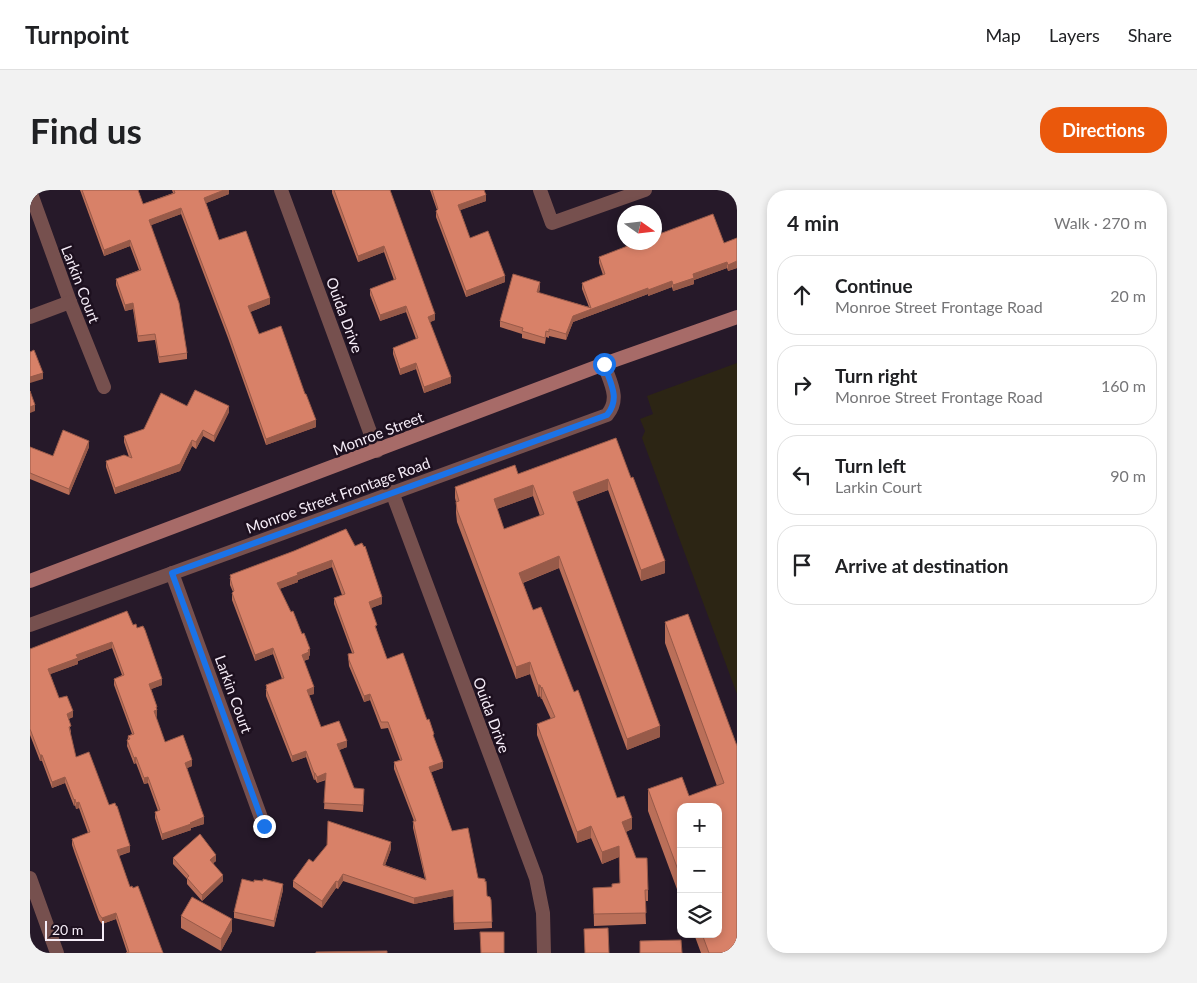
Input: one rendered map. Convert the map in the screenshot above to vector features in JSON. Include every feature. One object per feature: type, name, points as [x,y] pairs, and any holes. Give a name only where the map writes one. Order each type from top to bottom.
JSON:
[{"type":"main road","name":"Monroe Street","points":[[30,581],[604,364],[737,317]]},
{"type":"street","name":"Ouida Drive","points":[[281,190],[377,451]]},
{"type":"street","points":[[540,190],[552,223],[645,190]]},
{"type":"street","name":"Larkin Court","points":[[30,191],[70,302],[104,387]]},
{"type":"street","points":[[30,317],[70,302]]},
{"type":"street","name":"Monroe Street Frontage Road","points":[[30,625],[607,415],[613,407],[615,399],[604,364]]},
{"type":"street","name":"Ouida Drive","points":[[392,492],[536,878],[543,913],[544,953]]},
{"type":"street","name":"Larkin Court","points":[[172,573],[264,826]]},
{"type":"street","points":[[30,878],[57,953]]},
{"type":"shaded area","points":[[737,363],[737,694],[642,438],[645,431],[640,419],[653,414],[647,396]]},
{"type":"building","points":[[82,190],[138,190],[143,204],[175,193],[174,190],[224,190],[204,198],[219,240],[246,231],[270,298],[248,306],[259,334],[281,326],[316,420],[266,439],[181,208],[149,220],[179,303],[187,353],[159,357],[155,334],[138,336],[133,303],[125,305],[116,279],[141,270],[130,240],[104,250]]},
{"type":"building","points":[[334,190],[390,190],[435,314],[428,317],[451,377],[424,387],[416,363],[400,369],[393,348],[418,338],[406,306],[380,315],[370,289],[396,279],[384,246],[358,256]]},
{"type":"building","points":[[432,190],[484,190],[486,195],[458,205],[470,238],[488,231],[505,276],[466,291],[436,211],[438,209]]},
{"type":"building","points":[[713,214],[724,243],[737,238],[737,261],[728,265],[727,262],[693,274],[694,278],[673,285],[672,281],[648,290],[648,288],[573,316],[566,334],[549,329],[549,332],[546,331],[545,338],[522,331],[523,328],[500,321],[513,274],[540,282],[537,292],[591,308],[582,283],[605,274],[599,257],[617,250],[662,250],[662,233]]},
{"type":"building","points":[[34,350],[43,373],[30,377],[30,352]]},
{"type":"building","points":[[195,390],[229,406],[214,436],[203,430],[196,442],[192,440],[180,464],[115,488],[106,461],[124,455],[132,458],[124,436],[144,429],[161,393],[187,406]]},
{"type":"building","points":[[30,391],[35,405],[30,407]]},
{"type":"building","points":[[63,430],[89,441],[69,489],[30,473],[30,447],[53,456]]},
{"type":"building","points":[[616,438],[665,561],[641,570],[608,479],[573,492],[660,726],[627,739],[559,556],[519,573],[533,610],[541,607],[574,692],[578,690],[617,798],[624,796],[632,818],[622,822],[636,858],[647,858],[648,890],[645,890],[646,913],[594,914],[593,888],[612,887],[612,884],[620,883],[619,846],[602,852],[591,826],[577,832],[537,724],[555,717],[542,687],[538,685],[530,662],[516,667],[457,510],[456,502],[459,501],[455,487],[515,465],[518,474]],"holes":[[[533,485],[544,514],[504,529],[494,499]]]},
{"type":"building","points":[[346,529],[355,546],[362,543],[365,546],[382,597],[369,602],[377,625],[375,626],[387,659],[403,653],[427,720],[429,719],[443,762],[429,767],[452,831],[468,828],[478,878],[485,879],[487,896],[491,900],[492,922],[454,923],[453,890],[414,898],[343,874],[322,901],[293,881],[309,859],[313,862],[327,845],[328,821],[391,842],[383,865],[426,880],[413,821],[416,821],[394,762],[402,760],[388,722],[381,722],[370,694],[364,696],[349,660],[348,654],[354,653],[334,598],[345,594],[332,560],[297,573],[298,575],[277,583],[291,612],[293,611],[302,634],[304,633],[310,649],[308,650],[309,652],[302,655],[314,687],[307,690],[321,727],[339,721],[347,741],[337,744],[354,788],[364,789],[363,805],[324,803],[326,773],[317,777],[306,751],[292,756],[266,689],[266,685],[284,678],[273,648],[255,655],[232,593],[234,591],[230,575]]},
{"type":"building","points":[[127,611],[133,625],[136,624],[137,628],[143,626],[162,679],[149,684],[157,707],[157,710],[154,711],[165,742],[183,735],[192,760],[185,763],[204,817],[191,824],[162,834],[155,812],[160,810],[148,777],[144,778],[127,740],[130,739],[128,736],[134,734],[114,679],[124,675],[112,642],[76,655],[78,658],[48,669],[59,698],[67,696],[73,711],[67,714],[76,757],[89,752],[109,805],[115,803],[117,806],[130,846],[117,850],[130,887],[138,886],[163,953],[126,953],[129,952],[116,913],[102,918],[99,914],[72,839],[90,832],[79,802],[76,803],[74,800],[65,777],[52,782],[30,729],[30,649]]},
{"type":"building","points":[[688,614],[737,746],[737,953],[709,953],[703,938],[722,938],[722,803],[677,803],[677,867],[648,789],[682,777],[689,796],[724,783],[665,622]]},
{"type":"building","points":[[200,834],[216,855],[210,860],[223,875],[202,895],[173,858]]},
{"type":"building","points":[[242,879],[254,882],[254,880],[263,881],[263,879],[283,884],[274,921],[234,912]]},
{"type":"building","points":[[192,897],[232,919],[221,939],[181,916]]},
{"type":"building","points":[[608,928],[609,953],[585,953],[584,929]]},
{"type":"building","points":[[480,932],[504,932],[504,953],[481,953]]},
{"type":"building","points":[[681,940],[682,953],[640,953],[640,941]]},
{"type":"building","points":[[387,951],[387,953],[316,953],[316,952]]},
{"type":"route","points":[[264,826],[172,573],[607,415],[613,407],[615,399],[604,364]]}]
